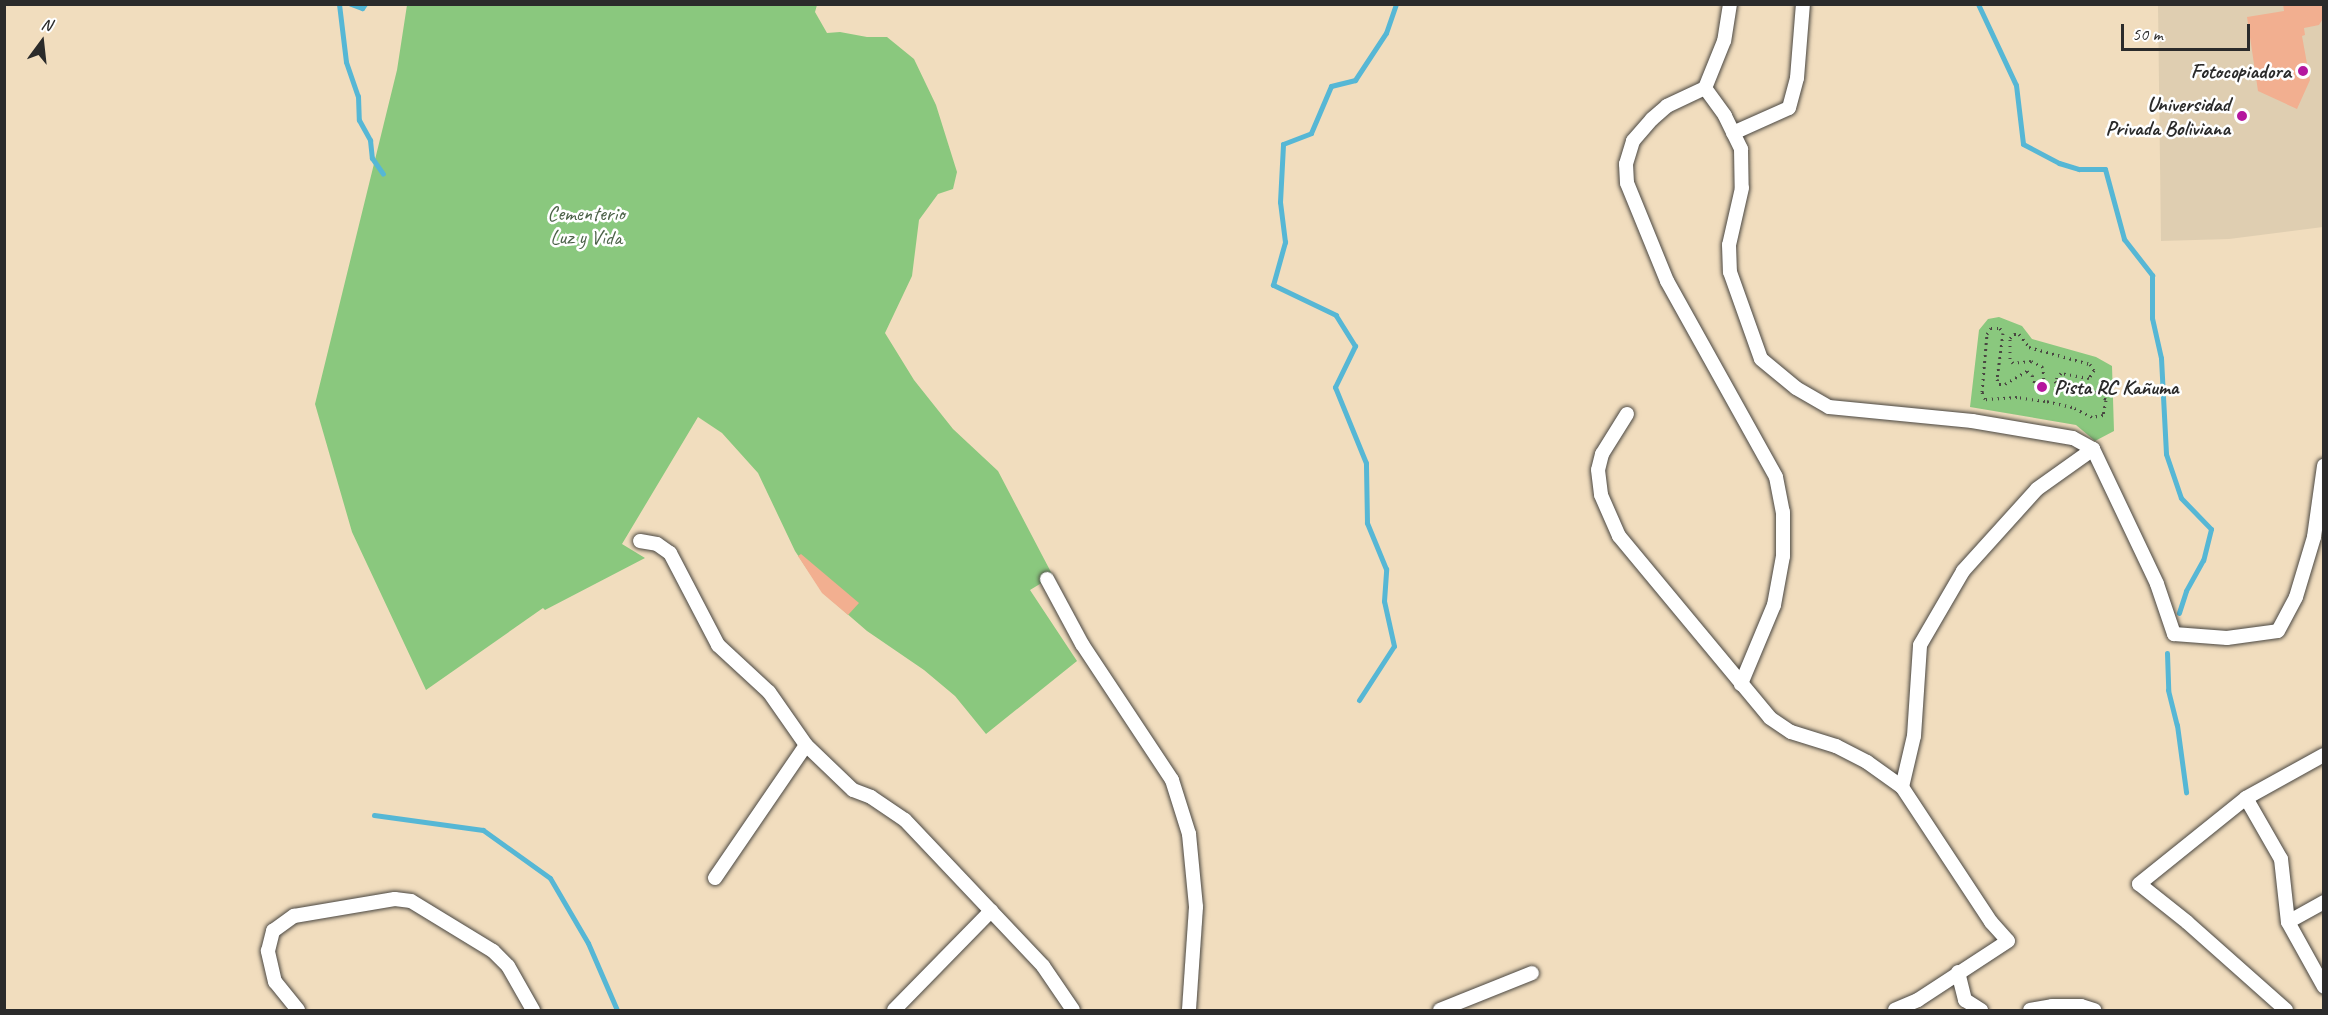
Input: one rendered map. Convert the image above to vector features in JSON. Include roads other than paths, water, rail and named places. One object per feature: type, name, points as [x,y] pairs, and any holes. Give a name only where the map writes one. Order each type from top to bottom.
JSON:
[{"type":"street","points":[[1730,4],[1724,41],[1705,88],[1667,106],[1652,119],[1634,141],[1626,164],[1627,183],[1667,280],[1776,477],[1783,512],[1783,556],[1774,605],[1741,684]]},
{"type":"street","points":[[1733,134],[1789,108],[1797,78],[1803,4]]},
{"type":"street","points":[[1705,88],[1741,149],[1742,188],[1729,245],[1730,272],[1761,359],[1796,388],[1829,407],[1972,421],[2073,438],[2093,449],[2157,584],[2174,634],[2228,638],[2278,630],[2296,597],[2314,537],[2324,466]]},
{"type":"street","points":[[1627,414],[1602,454],[1598,470],[1601,495],[1620,536],[1741,684],[1777,723],[1791,732],[1836,746],[1867,762],[1902,787],[1990,922],[2008,941],[1918,1000],[1895,1011]]},
{"type":"street","points":[[1902,787],[1914,736],[1920,645],[1964,571],[2037,489],[2093,449]]},
{"type":"street","points":[[640,541],[657,544],[670,553],[718,645],[769,692],[806,745],[853,790],[871,797],[905,820],[1043,966],[1072,1011]]},
{"type":"street","points":[[1047,579],[1082,644],[1172,780],[1189,834],[1196,907],[1189,1011]]},
{"type":"street","points":[[715,878],[806,745]]},
{"type":"street","points":[[2286,1011],[2187,922],[2139,884],[2246,798],[2324,755]]},
{"type":"street","points":[[2246,798],[2281,859],[2288,922],[2324,987]]},
{"type":"street","points":[[298,1011],[275,982],[268,951],[273,932],[294,916],[395,899],[411,901],[494,951],[508,966],[533,1011]]},
{"type":"street","points":[[2288,922],[2324,902]]},
{"type":"street","points":[[894,1011],[991,911]]},
{"type":"street","points":[[1958,972],[1965,1000],[1980,1011]]},
{"type":"street","points":[[1440,1011],[1532,973]]},
{"type":"street","points":[[2030,1011],[2062,1006],[2081,1006],[2094,1011]]},
{"type":"waterway","points":[[339,4],[346,62],[358,96],[359,120],[370,140],[372,158],[383,174]]},
{"type":"waterway","points":[[351,4],[362,8],[365,4]]},
{"type":"waterway","points":[[1359,700],[1394,646],[1384,601],[1386,569],[1367,523],[1366,463],[1335,387],[1355,346],[1336,315],[1273,285],[1285,242],[1280,202],[1283,144],[1311,133],[1331,86],[1355,80],[1386,33],[1396,4]]},
{"type":"waterway","points":[[1978,4],[2016,85],[2023,144],[2059,163],[2079,169],[2105,169],[2124,239],[2152,275],[2152,318],[2161,358],[2166,454],[2181,498],[2211,529],[2203,560],[2186,591],[2179,613]]},
{"type":"waterway","points":[[2167,653],[2168,690],[2177,725],[2186,792]]},
{"type":"waterway","points":[[374,815],[483,830],[550,878],[588,943],[617,1010]]},
{"type":"place","name":"Fotocopiadora","points":[[2303,71]]},
{"type":"place","name":"Universidad Privada Boliviana","points":[[2242,116]]},
{"type":"place","name":"Pista RC Kañuma","points":[[2042,387]]},
{"type":"park label","name":"Cementerio Luz y Vida","points":[[586,225]]}]
